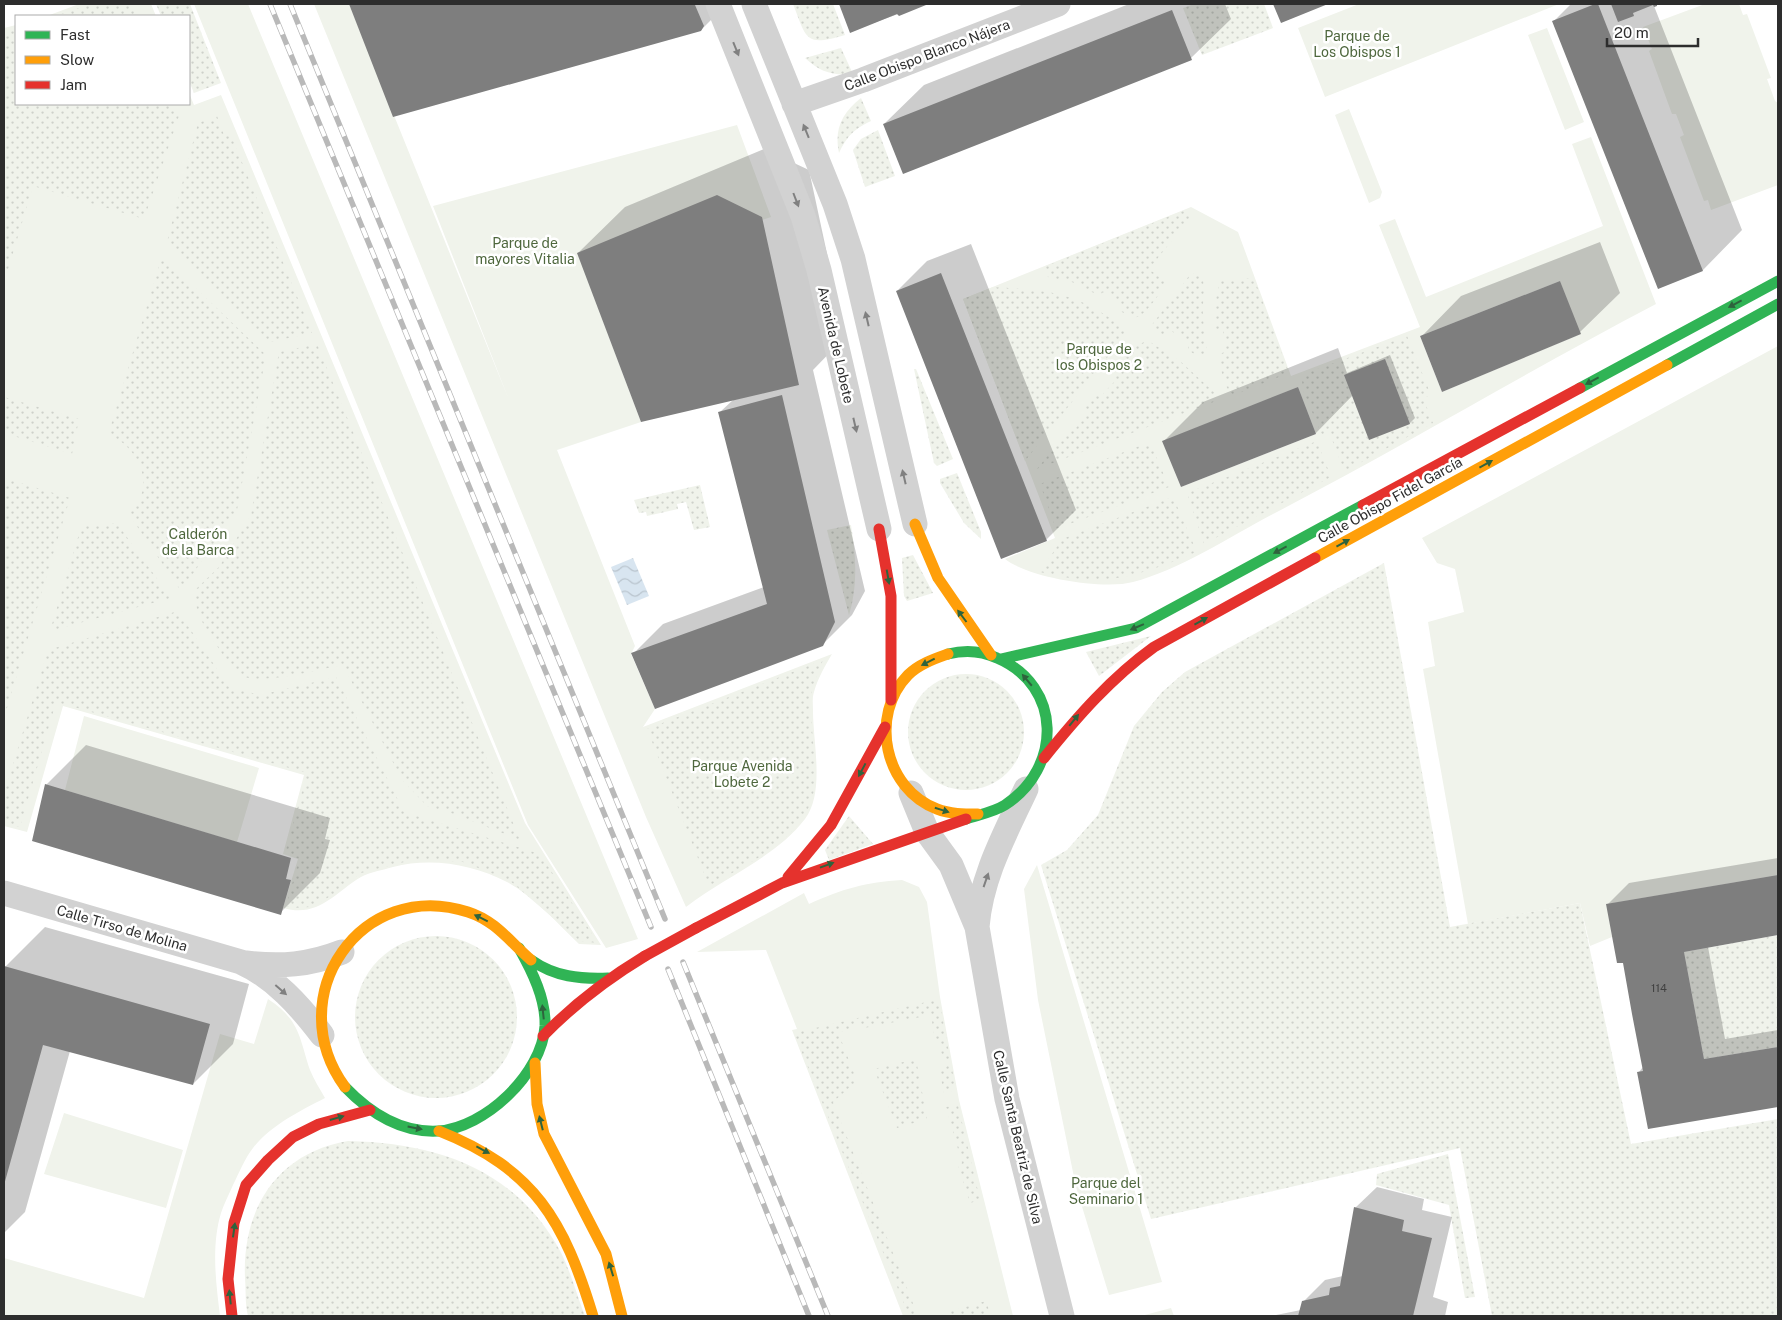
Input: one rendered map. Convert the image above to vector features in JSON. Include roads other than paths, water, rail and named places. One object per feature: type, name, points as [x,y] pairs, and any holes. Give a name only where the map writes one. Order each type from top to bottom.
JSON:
[{"type":"main road","name":"Calle Obispo Fidel García","points":[[996,657],[1106,637],[1136,628],[1778,281]]},
{"type":"main road","name":"Calle Obispo Fidel García","points":[[1044,758],[1086,705],[1122,670],[1154,647],[1778,304]]},
{"type":"main road","points":[[915,524],[926,559],[936,577],[996,657]]},
{"type":"main road","name":"Avenida de Lobete","points":[[879,529],[891,596],[891,700]]},
{"type":"main road","points":[[968,651],[996,657],[1011,664],[1027,678],[1039,696],[1046,716],[1048,737],[1044,758],[1036,775],[1026,789],[1004,806],[782,883],[807,860],[838,815],[885,727],[891,700],[904,680],[922,664],[944,654],[968,651]]},
{"type":"main road","points":[[885,727],[887,751],[896,774],[910,793],[931,807],[954,814],[978,814]]},
{"type":"main road","name":"Calle Tirso de Molina","points":[[543,1036],[570,1008],[608,978],[696,928],[782,883]]},
{"type":"main road","name":"Calle Tirso de Molina","points":[[519,948],[533,972],[545,1013],[543,1036],[535,1063],[506,1099],[464,1123],[439,1131],[401,1125],[370,1110],[336,1078],[326,1056],[322,1035],[324,989],[332,967],[354,935],[374,922],[405,911],[430,906],[458,909],[482,918],[502,930],[531,960],[552,972],[581,979],[608,978]]},
{"type":"main road","points":[[535,1063],[537,1104],[544,1134],[606,1254],[622,1316]]},
{"type":"main road","points":[[232,1316],[228,1278],[234,1223],[246,1185],[268,1160],[293,1137],[319,1124],[370,1110]]},
{"type":"main road","points":[[439,1131],[468,1142],[492,1155],[520,1177],[546,1209],[566,1240],[583,1280],[594,1316]]},
{"type":"street","name":"Avenida de Lobete","points":[[718,4],[805,225],[819,270],[879,529]]},
{"type":"street","points":[[754,4],[835,204],[853,259],[915,524]]},
{"type":"street","name":"Calle Obispo Blanco Nájera","points":[[794,104],[863,80],[1058,4]]},
{"type":"street","name":"Calle Santa Beatriz de Silva","points":[[977,927],[980,897],[1026,789]]},
{"type":"street","name":"Calle Santa Beatriz de Silva","points":[[910,793],[927,832],[951,865],[977,927],[1007,1099],[1062,1316]]},
{"type":"street","name":"Calle Tirso de Molina","points":[[4,894],[241,962],[295,966],[318,961],[342,952]]},
{"type":"street","name":"Calle Tirso de Molina","points":[[241,962],[257,970],[286,994],[305,1012],[322,1035]]},
{"type":"water","points":[[633,558],[649,596],[627,605],[611,567]]},
{"type":"railway","points":[[270,4],[651,927]]},
{"type":"railway","points":[[290,4],[665,919]]},
{"type":"railway","points":[[683,962],[828,1316]]},
{"type":"railway","points":[[668,969],[809,1316]]},
{"type":"park label","name":"Parque de Los Obispos 1","points":[[1357,44]]},
{"type":"park label","name":"Parque de mayores Vitalia","points":[[525,252]]},
{"type":"park label","name":"Parque de los Obispos 2","points":[[1099,358]]},
{"type":"park label","name":"Calderón de la Barca","points":[[198,542]]},
{"type":"park label","name":"Parque Avenida Lobete 2","points":[[742,774]]},
{"type":"park label","name":"Parque del Seminario 1","points":[[1106,1192]]}]
